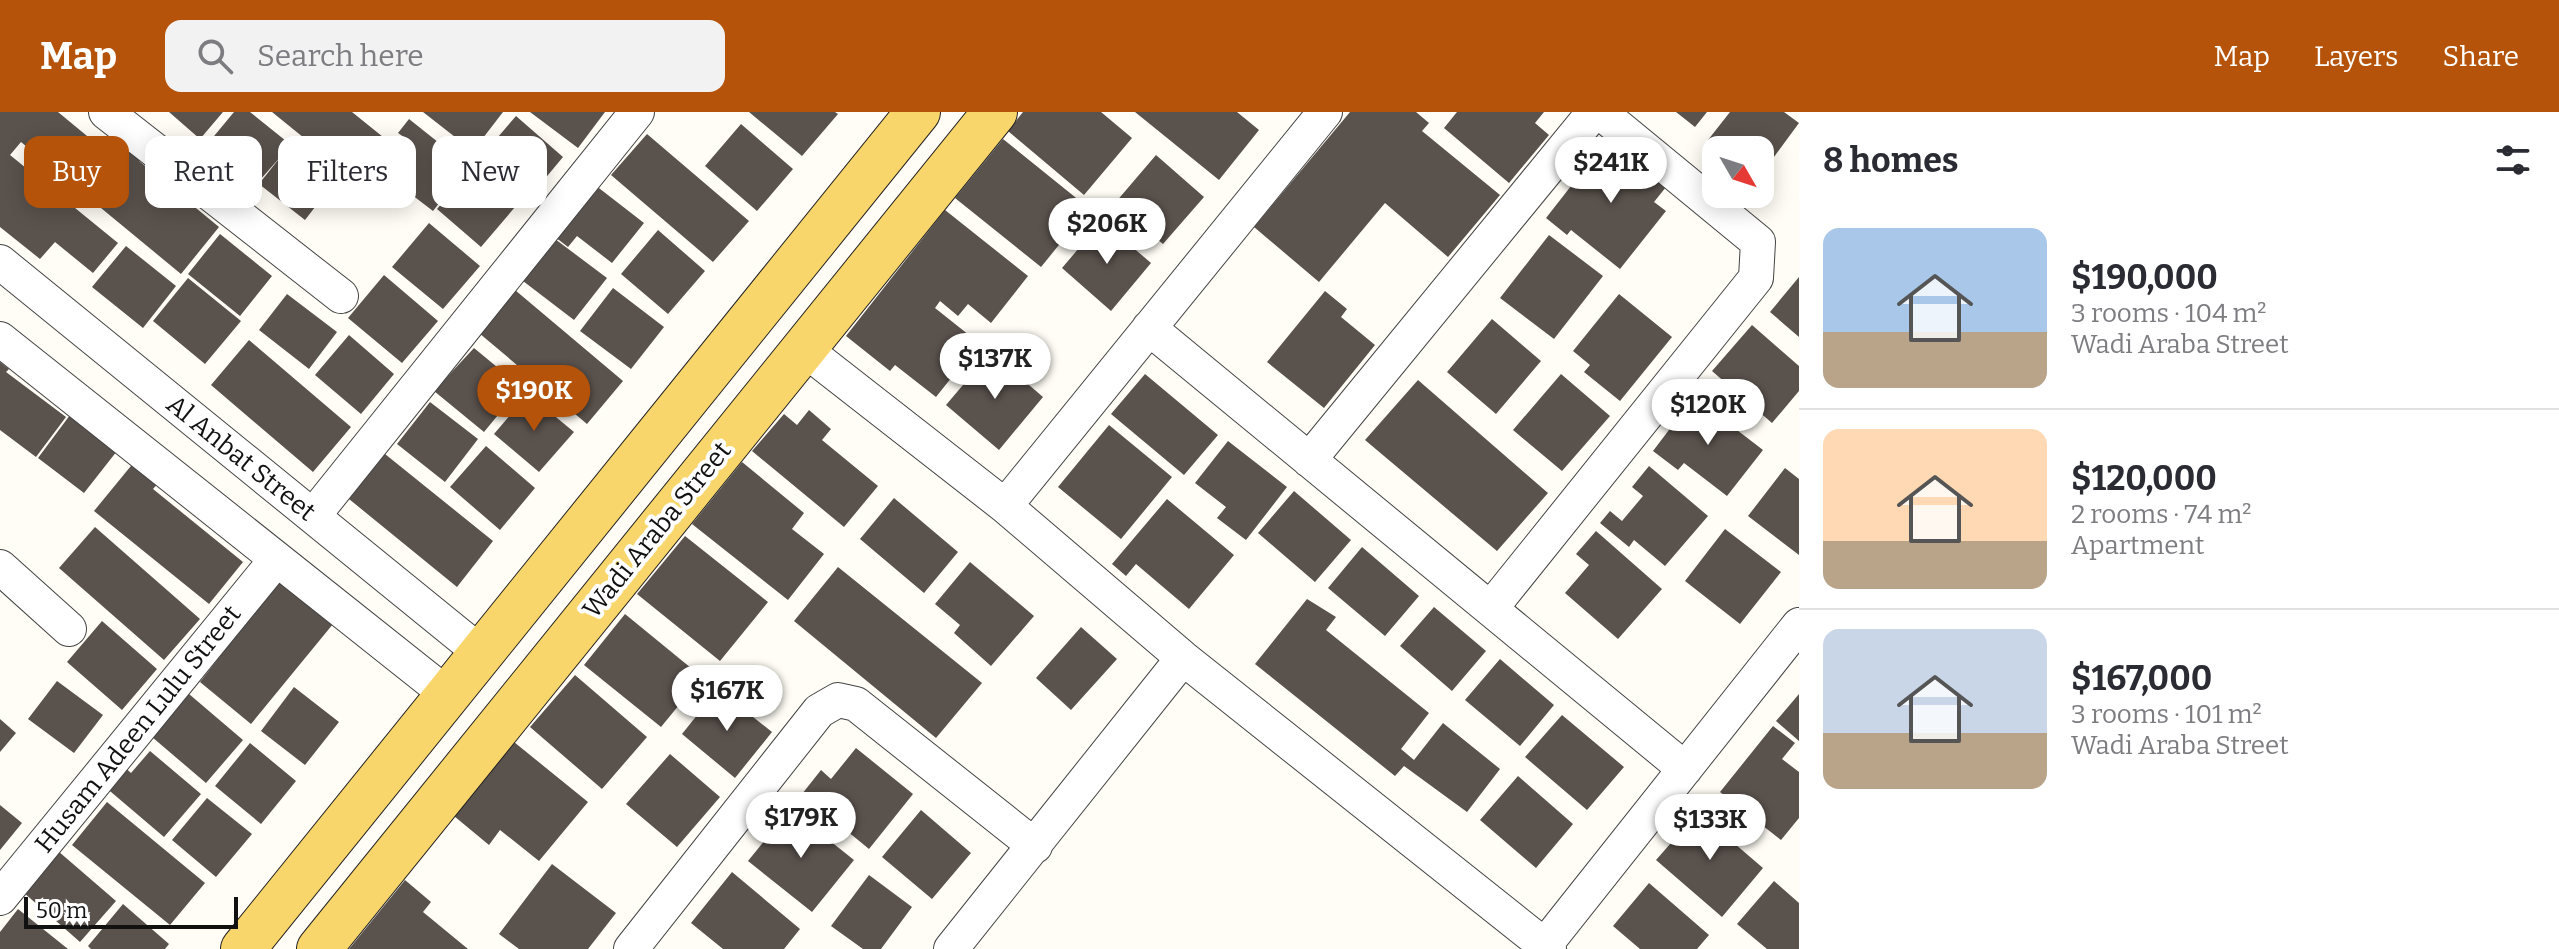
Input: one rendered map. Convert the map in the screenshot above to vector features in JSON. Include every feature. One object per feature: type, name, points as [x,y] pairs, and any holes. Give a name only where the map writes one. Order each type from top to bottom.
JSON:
[{"type":"main road","name":"Wadi Araba Street","points":[[319,949],[995,112]]},
{"type":"main road","points":[[243,949],[448,695],[902,118]]},
{"type":"street","points":[[106,112],[341,296]]},
{"type":"street","points":[[313,516],[637,112]]},
{"type":"street","points":[[1005,506],[1325,112]]},
{"type":"street","points":[[1309,460],[1594,112]]},
{"type":"street","points":[[1491,608],[1756,278],[1758,242],[1600,112]]},
{"type":"street","name":"Al Anbat Street","points":[[0,262],[481,653]]},
{"type":"street","points":[[1149,328],[1685,769]]},
{"type":"street","points":[[0,339],[448,695]]},
{"type":"street","points":[[804,349],[1005,506],[1183,658],[1547,947],[1799,625]]},
{"type":"street","name":"Husam Adeen Lulu Street","points":[[0,898],[276,560]]},
{"type":"street","points":[[0,567],[69,629]]},
{"type":"street","points":[[951,949],[1183,658]]},
{"type":"street","points":[[631,949],[819,711],[838,700],[856,704],[1035,846]]},
{"type":"building","points":[[0,112],[58,112],[87,136],[24,136],[24,144],[21,142],[10,155],[24,166],[24,208],[75,208],[118,243],[93,273],[55,242],[40,259],[0,227]]},
{"type":"building","points":[[169,112],[223,112],[203,136],[197,136]]},
{"type":"building","points":[[234,112],[250,112],[280,136],[278,160],[262,178],[262,136],[214,136]]},
{"type":"building","points":[[272,112],[352,112],[382,136],[302,136]]},
{"type":"building","points":[[423,112],[503,112],[485,136],[454,136]]},
{"type":"building","points":[[530,112],[605,112],[578,148]]},
{"type":"building","points":[[749,112],[835,112],[838,114],[802,156]]},
{"type":"building","points":[[1023,112],[1101,112],[1132,138],[1084,195],[1008,131]]},
{"type":"building","points":[[1135,112],[1237,112],[1259,130],[1219,180]]},
{"type":"building","points":[[1350,112],[1416,112],[1429,123],[1422,131],[1500,195],[1448,257],[1385,203],[1319,282],[1254,227]]},
{"type":"building","points":[[1457,112],[1544,112],[1535,123],[1549,135],[1509,183],[1444,128]]},
{"type":"building","points":[[1676,112],[1707,112],[1695,127]]},
{"type":"building","points":[[1730,112],[1784,112],[1799,123],[1774,157],[1774,136],[1711,136]]},
{"type":"building","points":[[516,116],[539,136],[499,136]]},
{"type":"building","points":[[409,119],[432,137],[433,211],[416,198],[416,136],[398,133]]},
{"type":"building","points":[[741,124],[793,169],[757,211],[705,166]]},
{"type":"building","points":[[647,134],[749,221],[713,262],[611,175]]},
{"type":"building","points":[[1003,139],[1101,218],[1079,245],[1067,235],[1041,267],[955,198]]},
{"type":"building","points":[[1607,140],[1666,187],[1654,202],[1666,211],[1620,269],[1571,230],[1567,235],[1546,218]]},
{"type":"building","points":[[547,143],[563,157],[547,176]]},
{"type":"building","points":[[129,145],[143,156],[139,161],[145,166],[145,208],[196,208],[219,227],[181,274],[101,208],[129,208]]},
{"type":"building","points":[[1156,155],[1204,197],[1163,244],[1115,203]]},
{"type":"building","points":[[278,160],[278,199],[262,186],[262,180]]},
{"type":"building","points":[[595,185],[644,223],[612,263],[577,236],[568,247],[555,237]]},
{"type":"building","points":[[290,208],[314,208],[305,220]]},
{"type":"building","points":[[438,208],[514,208],[481,247]]},
{"type":"building","points":[[945,210],[1028,276],[991,323],[968,304],[958,316],[940,301],[935,308],[979,343],[936,397],[895,365],[890,371],[846,336]]},
{"type":"building","points":[[1102,221],[1151,263],[1111,311],[1062,268]]},
{"type":"building","points":[[429,223],[480,266],[443,309],[392,267]]},
{"type":"building","points":[[658,230],[705,271],[668,314],[621,274]]},
{"type":"building","points":[[220,234],[272,276],[240,316],[188,274]]},
{"type":"building","points":[[1549,235],[1603,276],[1554,339],[1500,298]]},
{"type":"building","points":[[555,239],[607,278],[574,320],[523,281]]},
{"type":"building","points":[[126,246],[176,286],[143,328],[92,287]]},
{"type":"building","points":[[384,275],[438,321],[402,363],[348,318]]},
{"type":"building","points":[[1799,277],[1799,337],[1770,312]]},
{"type":"building","points":[[188,278],[241,321],[205,364],[153,321]]},
{"type":"building","points":[[613,288],[664,327],[631,369],[580,331]]},
{"type":"building","points":[[515,290],[623,381],[587,424],[479,333]]},
{"type":"building","points":[[1325,291],[1347,309],[1341,317],[1375,345],[1324,408],[1267,362]]},
{"type":"building","points":[[287,294],[337,332],[309,369],[259,330]]},
{"type":"building","points":[[1619,294],[1672,337],[1620,401],[1584,372],[1590,365],[1573,351]]},
{"type":"building","points":[[1492,319],[1541,361],[1496,414],[1447,372]]},
{"type":"building","points":[[1752,325],[1799,366],[1799,391],[1772,423],[1712,371]]},
{"type":"building","points":[[349,335],[394,374],[361,414],[315,375]]},
{"type":"building","points":[[249,340],[351,427],[313,472],[211,385]]},
{"type":"building","points":[[474,348],[521,387],[484,432],[434,391]]},
{"type":"building","points":[[991,352],[1043,397],[999,450],[946,405]]},
{"type":"building","points":[[0,362],[9,369],[6,372],[66,417],[36,457],[0,430]]},
{"type":"building","points":[[1145,374],[1218,435],[1184,475],[1111,414]]},
{"type":"building","points":[[1561,374],[1610,416],[1562,471],[1513,430]]},
{"type":"building","points":[[1418,380],[1548,493],[1497,551],[1365,440]]},
{"type":"building","points":[[528,394],[574,432],[539,472],[494,434]]},
{"type":"building","points":[[1694,397],[1763,450],[1727,496],[1684,463],[1678,470],[1653,451]]},
{"type":"building","points":[[430,402],[478,439],[445,482],[397,444]]},
{"type":"building","points":[[809,410],[831,429],[822,440],[878,486],[844,527],[752,451],[784,414],[797,425]]},
{"type":"building","points":[[70,415],[117,451],[84,493],[38,458]]},
{"type":"building","points":[[1109,425],[1172,477],[1121,539],[1058,487]]},
{"type":"building","points":[[1228,441],[1287,487],[1246,540],[1217,518],[1226,507],[1195,483]]},
{"type":"building","points":[[486,446],[535,488],[500,530],[450,487]]},
{"type":"building","points":[[385,454],[493,541],[457,587],[349,499]]},
{"type":"building","points":[[135,461],[160,481],[153,489],[243,562],[209,604],[94,511]]},
{"type":"building","points":[[742,462],[804,513],[792,529],[824,554],[788,600],[692,524]]},
{"type":"building","points":[[1649,466],[1708,516],[1665,566],[1634,540],[1629,547],[1600,523],[1610,511],[1622,521],[1643,496],[1632,487]]},
{"type":"building","points":[[1785,468],[1799,479],[1799,555],[1748,516]]},
{"type":"building","points":[[1294,491],[1351,540],[1315,582],[1258,533]]},
{"type":"building","points":[[894,498],[958,552],[924,593],[860,539]]},
{"type":"building","points":[[1167,499],[1234,555],[1189,609],[1136,564],[1126,576],[1112,564]]},
{"type":"building","points":[[95,527],[200,619],[164,660],[59,568]]},
{"type":"building","points":[[1725,529],[1781,572],[1740,624],[1685,581]]},
{"type":"building","points":[[1596,531],[1662,589],[1618,639],[1565,593],[1589,565],[1576,554]]},
{"type":"building","points":[[685,536],[768,602],[720,661],[637,594]]},
{"type":"building","points":[[1362,547],[1419,596],[1385,636],[1328,588]]},
{"type":"building","points":[[970,562],[1034,616],[991,666],[954,633],[960,625],[935,604]]},
{"type":"building","points":[[838,567],[982,683],[936,738],[794,621]]},
{"type":"building","points":[[276,579],[333,624],[251,724],[200,682],[225,650],[221,647]]},
{"type":"building","points":[[1307,599],[1336,617],[1326,630],[1429,713],[1401,749],[1414,760],[1443,723],[1500,769],[1467,812],[1404,766],[1395,776],[1255,664]]},
{"type":"building","points":[[1434,607],[1486,651],[1452,691],[1400,646]]},
{"type":"building","points":[[625,614],[702,677],[661,727],[584,665]]},
{"type":"building","points":[[102,621],[157,669],[122,710],[67,662]]},
{"type":"building","points":[[1081,627],[1117,659],[1071,710],[1036,678]]},
{"type":"building","points":[[1500,659],[1554,705],[1520,746],[1465,700]]},
{"type":"building","points":[[575,675],[647,737],[602,789],[530,727]]},
{"type":"building","points":[[57,681],[103,715],[74,753],[28,719]]},
{"type":"building","points":[[294,687],[339,722],[305,765],[261,731]]},
{"type":"building","points":[[718,689],[772,732],[735,778],[682,734]]},
{"type":"building","points":[[189,694],[243,740],[206,783],[152,737]]},
{"type":"building","points":[[1799,694],[1799,741],[1776,721]]},
{"type":"building","points":[[1562,715],[1624,767],[1587,810],[1525,757]]},
{"type":"building","points":[[0,719],[16,733],[0,752]]},
{"type":"building","points":[[1773,726],[1795,743],[1782,759],[1799,772],[1799,818],[1781,840],[1720,792]]},
{"type":"building","points":[[514,742],[588,802],[539,861],[500,830],[489,845],[454,816]]},
{"type":"building","points":[[250,743],[296,781],[261,824],[215,786]]},
{"type":"building","points":[[856,748],[913,794],[869,849],[802,794],[821,770],[831,779]]},
{"type":"building","points":[[150,751],[201,794],[164,837],[104,786],[122,765],[131,773]]},
{"type":"building","points":[[670,754],[720,797],[677,847],[626,804]]},
{"type":"building","points":[[1518,776],[1573,824],[1536,868],[1480,820]]},
{"type":"building","points":[[207,798],[252,834],[216,877],[172,840]]},
{"type":"building","points":[[107,802],[205,883],[170,925],[72,845]]},
{"type":"building","points":[[1707,802],[1723,816],[1714,826],[1763,868],[1722,917],[1656,860]]},
{"type":"building","points":[[0,805],[22,823],[0,850]]},
{"type":"building","points":[[790,809],[854,860],[812,912],[748,861]]},
{"type":"building","points":[[921,810],[971,853],[932,899],[882,857]]},
{"type":"building","points":[[58,851],[116,901],[80,942],[23,892]]},
{"type":"building","points":[[552,864],[616,913],[588,949],[519,949],[499,934]]},
{"type":"building","points":[[732,872],[800,929],[784,949],[723,949],[691,923]]},
{"type":"building","points":[[869,875],[912,907],[881,949],[863,949],[831,926]]},
{"type":"building","points":[[405,880],[431,902],[423,912],[468,949],[349,949]]},
{"type":"building","points":[[1774,881],[1799,903],[1799,949],[1767,949],[1737,924]]},
{"type":"building","points":[[1649,883],[1709,935],[1697,949],[1640,949],[1613,926]]},
{"type":"building","points":[[123,904],[169,944],[165,949],[91,949],[88,946]]},
{"type":"building","points":[[18,909],[68,949],[0,949],[0,932]]}]
